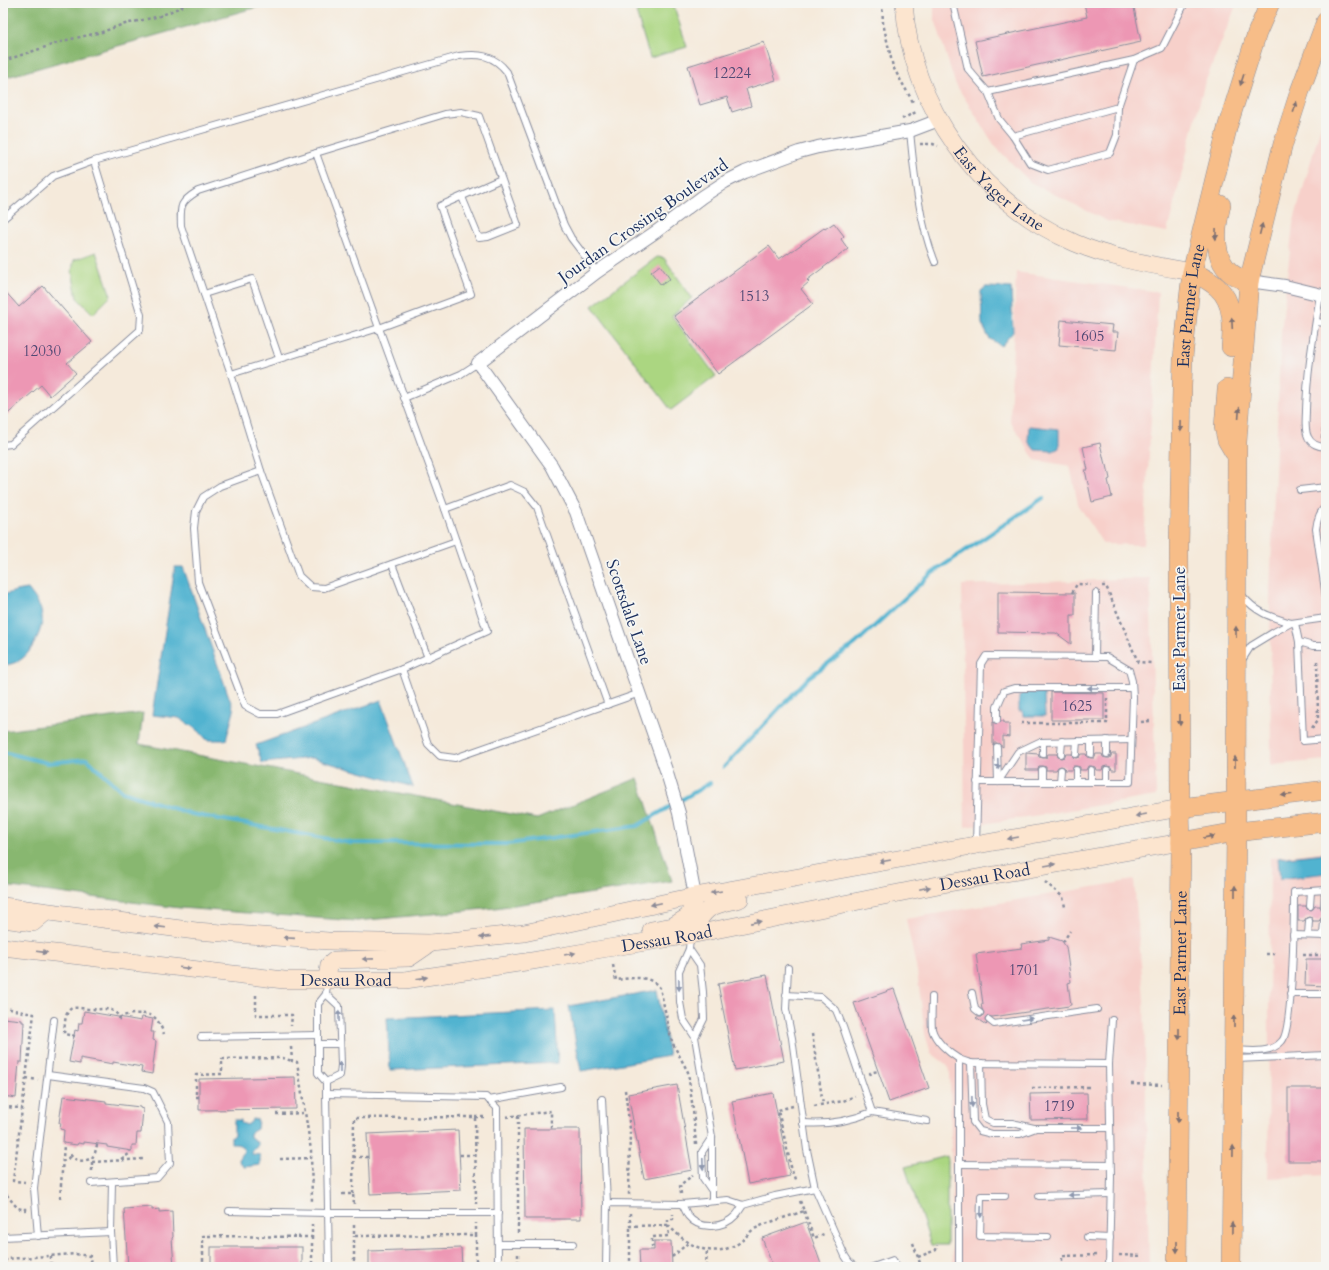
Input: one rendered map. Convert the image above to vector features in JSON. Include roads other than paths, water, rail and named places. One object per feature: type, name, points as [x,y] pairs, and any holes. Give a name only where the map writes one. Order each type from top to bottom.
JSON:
[{"type":"main road","name":"East Yager Lane","points":[[904,3],[906,21],[918,72],[938,120],[959,151],[984,181],[1007,202],[1033,222],[1074,243],[1100,253],[1128,260],[1192,272]]},
{"type":"main road","name":"East Parmer Lane","points":[[1177,1267],[1181,842],[1179,546],[1182,372],[1192,272],[1231,115],[1257,33],[1264,4]]},
{"type":"main road","points":[[1231,1267],[1236,832],[1237,457],[1248,281],[1283,144],[1300,90],[1326,21]]},
{"type":"main road","points":[[1231,115],[1237,132],[1216,223],[1217,252],[1230,274],[1239,279],[1248,281]]},
{"type":"main road","points":[[1192,272],[1218,288],[1231,310],[1233,324],[1224,427],[1226,440],[1237,457]]},
{"type":"main road","name":"Dessau Road","points":[[3,906],[196,931],[328,941],[431,943],[524,933],[694,896],[1180,808],[1326,790]]},
{"type":"main road","name":"Dessau Road","points":[[3,947],[284,980],[327,987],[405,980],[532,962],[608,948],[690,942],[943,884],[1236,832],[1326,822]]},
{"type":"main road","points":[[690,942],[700,916],[711,907],[747,898],[771,882]]},
{"type":"main road","points":[[608,948],[626,934],[673,926],[689,916],[694,896]]},
{"type":"main road","points":[[3,919],[33,922],[46,912]]},
{"type":"main road","points":[[327,987],[329,966],[335,960],[409,958],[431,943]]},
{"type":"street","name":"Jourdan Crossing Boulevard","points":[[478,363],[597,272],[657,231],[715,188],[745,172],[767,163],[818,147],[910,131],[938,120]]},
{"type":"street","points":[[1248,281],[1285,286],[1323,295]]},
{"type":"street","name":"Scottsdale Lane","points":[[478,363],[552,466],[576,512],[666,770],[679,813],[694,896]]},
{"type":"lane","points":[[953,3],[968,69],[988,92],[999,119],[1013,136],[1030,163],[1048,170],[1110,153],[1117,135],[1118,107],[1134,60]]},
{"type":"lane","points":[[988,92],[1134,60],[1162,48],[1185,3]]},
{"type":"lane","points":[[3,219],[53,176],[94,162],[459,56],[468,55],[493,58],[499,62],[507,72],[564,225],[571,238],[597,272]]},
{"type":"lane","points":[[1013,136],[1118,107]]},
{"type":"lane","points":[[456,541],[324,588],[311,587],[299,576],[261,471],[231,374],[180,226],[180,212],[185,200],[198,191],[445,114],[461,112],[479,116],[518,225],[488,237],[479,238],[462,196]]},
{"type":"lane","points":[[910,131],[914,171],[923,219],[928,244],[935,262]]},
{"type":"lane","points":[[261,471],[220,486],[203,497],[196,511],[194,528],[198,582],[245,706],[260,714],[277,714],[402,669],[487,631],[445,509],[316,153]]},
{"type":"lane","points":[[3,445],[11,444],[140,330],[141,316],[94,162]]},
{"type":"lane","points":[[231,374],[379,328],[471,294],[440,206],[502,179]]},
{"type":"lane","points":[[204,294],[252,279],[279,358]]},
{"type":"lane","points":[[1323,295],[1316,322],[1308,385],[1306,428],[1308,438],[1313,443],[1324,447]]},
{"type":"lane","points":[[1316,322],[1326,323]]},
{"type":"lane","points":[[404,398],[461,374],[478,363]]},
{"type":"lane","points":[[445,509],[510,485],[525,492],[537,507],[608,704]]},
{"type":"lane","points":[[1300,490],[1326,487]]},
{"type":"lane","points":[[1326,506],[1320,514],[1316,529],[1326,597]]},
{"type":"lane","points":[[392,564],[428,658]]},
{"type":"lane","points":[[1236,587],[1249,605],[1267,616],[1293,623]]},
{"type":"lane","points":[[1094,657],[1096,593]]},
{"type":"lane","points":[[1236,669],[1250,646],[1274,632],[1293,623],[1326,618]]},
{"type":"lane","points":[[1293,623],[1299,642],[1303,741],[1326,739]]},
{"type":"lane","points":[[1299,642],[1314,646],[1326,646]]},
{"type":"lane","points":[[976,845],[977,782],[981,664],[986,656],[1107,657],[1128,670],[1132,681],[1130,782],[977,782]]},
{"type":"lane","points":[[402,669],[428,744],[440,756],[455,758],[640,694]]},
{"type":"lane","points":[[997,720],[997,707],[1004,691],[1014,688],[1132,688]]},
{"type":"lane","points":[[1107,740],[1107,754]]},
{"type":"lane","points":[[998,782],[1018,752],[1043,742],[1131,740]]},
{"type":"lane","points":[[1076,754],[1077,741]]},
{"type":"lane","points":[[1091,741],[1091,754]]},
{"type":"lane","points":[[1043,742],[1043,754]]},
{"type":"lane","points":[[1061,754],[1062,742]]},
{"type":"lane","points":[[997,747],[998,782]]},
{"type":"lane","points":[[1042,770],[1042,782]]},
{"type":"lane","points":[[1060,782],[1061,770]]},
{"type":"lane","points":[[1076,770],[1076,782]]},
{"type":"lane","points":[[1091,770],[1091,782]]},
{"type":"lane","points":[[1107,770],[1107,782]]},
{"type":"lane","points":[[1234,1055],[1271,1049],[1283,1041],[1288,1025],[1294,892],[1325,890],[1324,906]]},
{"type":"lane","points":[[1310,906],[1311,891]]},
{"type":"lane","points":[[1308,935],[1309,921]]},
{"type":"lane","points":[[1293,935],[1325,936],[1324,921]]},
{"type":"lane","points":[[690,942],[700,966],[703,992],[704,1019],[696,1038]]},
{"type":"lane","points":[[690,942],[679,971],[680,1002],[683,1019],[696,1038],[712,1137],[712,1200]]},
{"type":"lane","points":[[788,968],[786,1009],[792,1040],[807,1150],[816,1188],[845,1256],[855,1267]]},
{"type":"lane","points":[[326,1082],[340,1074],[339,1006],[327,987],[318,1004],[318,1073],[326,1082],[329,1267]]},
{"type":"lane","points":[[972,993],[975,1009],[980,1013]]},
{"type":"lane","points":[[1290,994],[1326,994]]},
{"type":"lane","points":[[786,995],[821,997],[836,1010],[872,1112]]},
{"type":"lane","points":[[932,997],[932,1029],[935,1036],[944,1047],[959,1059],[981,1064],[1109,1064]]},
{"type":"lane","points":[[989,1020],[994,1024],[1097,1009]]},
{"type":"lane","points":[[38,1236],[34,1188],[54,1020]]},
{"type":"lane","points":[[1109,1267],[1109,1064],[1112,1020]]},
{"type":"lane","points":[[201,1037],[318,1035]]},
{"type":"lane","points":[[318,1044],[340,1044]]},
{"type":"lane","points":[[1234,1055],[1326,1055]]},
{"type":"lane","points":[[959,1059],[959,1267]]},
{"type":"lane","points":[[972,1063],[973,1122],[980,1132],[992,1134],[1020,1134],[1036,1128]]},
{"type":"lane","points":[[981,1064],[982,1104],[985,1119],[993,1123],[1012,1123],[1036,1128],[1110,1128]]},
{"type":"lane","points":[[48,1075],[144,1088],[153,1092],[168,1122],[170,1163],[157,1178],[91,1183]]},
{"type":"lane","points":[[489,1100],[561,1087]]},
{"type":"lane","points":[[326,1094],[486,1097],[497,1108],[498,1267]]},
{"type":"lane","points":[[602,1099],[606,1203],[606,1267]]},
{"type":"lane","points":[[803,1123],[818,1124],[836,1122],[872,1112],[927,1121]]},
{"type":"lane","points":[[712,1137],[702,1152],[703,1178],[712,1191]]},
{"type":"lane","points":[[959,1164],[1110,1165]]},
{"type":"lane","points":[[112,1182],[111,1232],[113,1267]]},
{"type":"lane","points":[[606,1203],[682,1204],[712,1200],[728,1200],[743,1205],[775,1196],[816,1188]]},
{"type":"lane","points":[[1039,1196],[1110,1194]]},
{"type":"lane","points":[[1005,1196],[981,1196],[980,1236],[1048,1237]]},
{"type":"lane","points":[[682,1204],[688,1216],[699,1224],[710,1227],[723,1225],[736,1215],[743,1205]]},
{"type":"lane","points":[[229,1211],[328,1213],[498,1213]]},
{"type":"lane","points":[[3,1237],[111,1232]]},
{"type":"lane","points":[[1087,1237],[1110,1238]]},
{"type":"lane","points":[[498,1244],[574,1244]]},
{"type":"lane","points":[[873,1267],[893,1260],[896,1267]]},
{"type":"water","points":[[986,287],[1011,288],[1013,332],[1001,346],[989,338],[982,324],[981,291]]},
{"type":"water","points":[[1029,426],[1059,429],[1059,448],[1053,451],[1035,450],[1028,441]]},
{"type":"water","points":[[175,567],[183,567],[234,711],[226,740],[207,740],[199,731],[179,718],[152,715]]},
{"type":"water","points":[[28,589],[40,608],[42,621],[41,626],[37,638],[26,655],[19,661],[3,665],[3,595]]},
{"type":"water","points":[[1023,692],[1044,693],[1045,716],[1023,716],[1023,711],[1019,711],[1019,696]]},
{"type":"water","points":[[381,700],[413,787],[312,758],[262,763],[256,745]]},
{"type":"water","points":[[1326,853],[1326,873],[1280,879],[1278,858]]},
{"type":"water","points":[[657,990],[669,1056],[581,1071],[569,1006]]},
{"type":"water","points":[[555,1010],[558,1063],[390,1070],[387,1018]]},
{"type":"water","points":[[252,1119],[258,1120],[257,1129],[250,1133],[250,1137],[256,1141],[258,1145],[252,1154],[260,1155],[260,1165],[244,1167],[239,1161],[240,1156],[244,1151],[239,1145],[231,1144],[231,1137],[234,1135],[234,1120],[241,1120],[241,1123],[247,1125]]},
{"type":"waterway","points":[[724,767],[809,677],[855,644],[931,574],[1043,498]]},
{"type":"waterway","points":[[3,752],[48,763],[87,759],[123,792],[191,814],[351,843],[508,844],[637,826],[710,783]]}]
